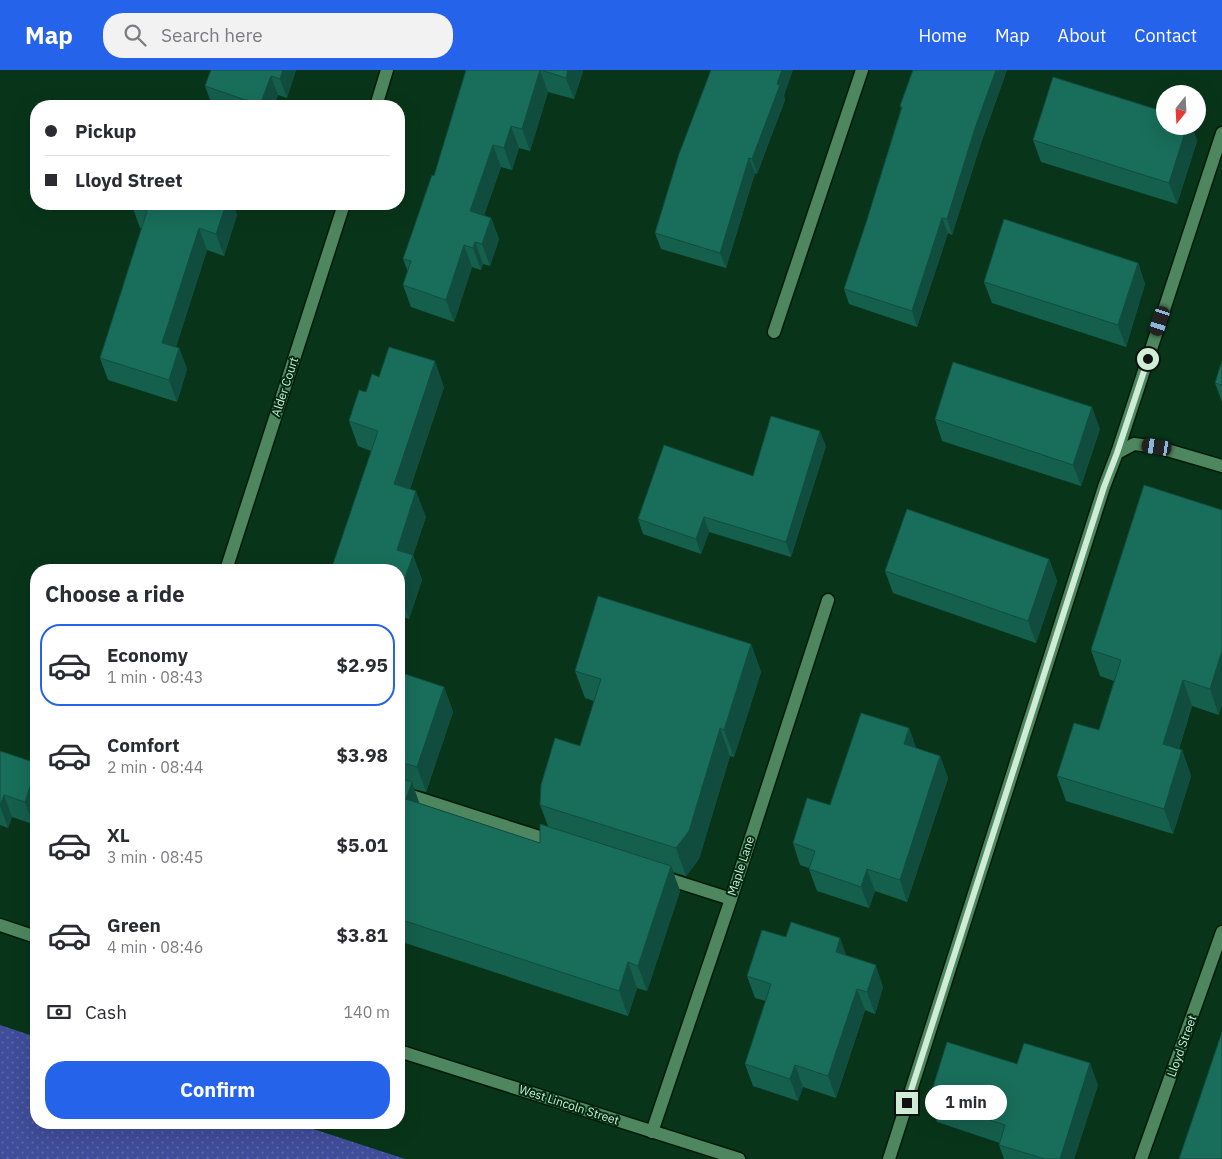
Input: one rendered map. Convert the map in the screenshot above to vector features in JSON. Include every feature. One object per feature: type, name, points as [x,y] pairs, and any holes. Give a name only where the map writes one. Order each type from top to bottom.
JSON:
[{"type":"street","points":[[378,100],[388,70]]},
{"type":"street","points":[[774,332],[862,70]]},
{"type":"street","points":[[889,1159],[1104,487],[1117,453],[1222,133]]},
{"type":"street","name":"Alder Court","points":[[228,564],[342,210]]},
{"type":"street","points":[[1117,453],[1134,444],[1157,447],[1222,466]]},
{"type":"street","name":"Maple Lane","points":[[652,1132],[731,899],[828,600]]},
{"type":"street","points":[[405,794],[569,847]]},
{"type":"street","points":[[655,875],[731,899]]},
{"type":"street","points":[[0,925],[30,935]]},
{"type":"street","name":"Lloyd Street","points":[[1142,1159],[1222,932]]},
{"type":"street","name":"West Lincoln Street","points":[[405,1053],[739,1159]]},
{"type":"shaded area","points":[[0,1025],[30,1035],[30,1129],[313,1129],[405,1159],[0,1159]]},
{"type":"building","points":[[211,70],[283,70],[280,79],[271,76],[262,100],[246,100],[205,86]]},
{"type":"building","points":[[466,70],[540,70],[522,129],[511,126],[504,148],[493,145],[470,211],[491,218],[482,244],[475,242],[473,248],[464,245],[446,300],[403,285],[411,261],[403,259],[432,175],[434,176]]},
{"type":"building","points":[[541,70],[568,70],[566,78]]},
{"type":"building","points":[[711,70],[782,70],[777,84],[780,85],[752,159],[749,158],[720,253],[655,233],[679,154]]},
{"type":"building","points":[[913,70],[996,70],[975,128],[947,219],[942,218],[912,311],[844,289],[902,107],[900,106]]},
{"type":"building","points":[[1053,77],[1156,109],[1156,135],[1184,135],[1169,183],[1033,140]]},
{"type":"building","points":[[144,210],[224,210],[216,234],[199,228],[162,343],[179,348],[169,380],[100,358],[147,211]]},
{"type":"building","points":[[1004,219],[1138,263],[1118,325],[984,282]]},
{"type":"building","points":[[389,347],[435,361],[394,484],[416,491],[397,550],[413,555],[405,578],[405,564],[333,564],[378,431],[349,421],[359,390],[366,392],[372,374],[379,377]]},
{"type":"building","points":[[1222,361],[1222,385],[1215,383]]},
{"type":"building","points":[[953,362],[1092,407],[1073,465],[935,419]]},
{"type":"building","points":[[771,416],[820,431],[786,542],[704,517],[696,539],[638,519],[664,445],[753,476]]},
{"type":"building","points":[[1144,485],[1222,510],[1222,651],[1210,689],[1183,680],[1163,744],[1182,750],[1164,809],[1057,776],[1074,723],[1099,730],[1121,660],[1091,650]]},
{"type":"building","points":[[907,509],[1049,559],[1028,621],[885,571]]},
{"type":"building","points":[[598,596],[751,644],[724,730],[720,728],[689,831],[676,848],[540,805],[541,785],[555,738],[580,746],[601,679],[575,671]]},
{"type":"building","points":[[405,674],[444,687],[417,767],[405,764]]},
{"type":"building","points":[[861,713],[909,728],[904,744],[940,756],[900,880],[867,869],[861,887],[809,869],[815,851],[793,843],[807,798],[830,805]]},
{"type":"building","points":[[0,751],[30,761],[30,787],[25,802],[4,795],[0,806]]},
{"type":"building","points":[[405,780],[412,782],[406,799],[540,843],[540,824],[671,866],[638,966],[628,962],[619,991],[405,921]]},
{"type":"building","points":[[791,922],[840,938],[836,952],[876,965],[867,992],[857,989],[828,1076],[795,1065],[790,1079],[745,1064],[771,984],[747,976],[762,930],[786,937]]},
{"type":"building","points":[[1222,1032],[1222,1159],[1179,1159]]},
{"type":"building","points":[[947,1042],[1017,1064],[1024,1043],[1090,1063],[1060,1159],[1045,1159],[999,1145],[1005,1125],[929,1100]]},
{"type":"route","points":[[907,1103],[1104,487],[1148,359]]}]
